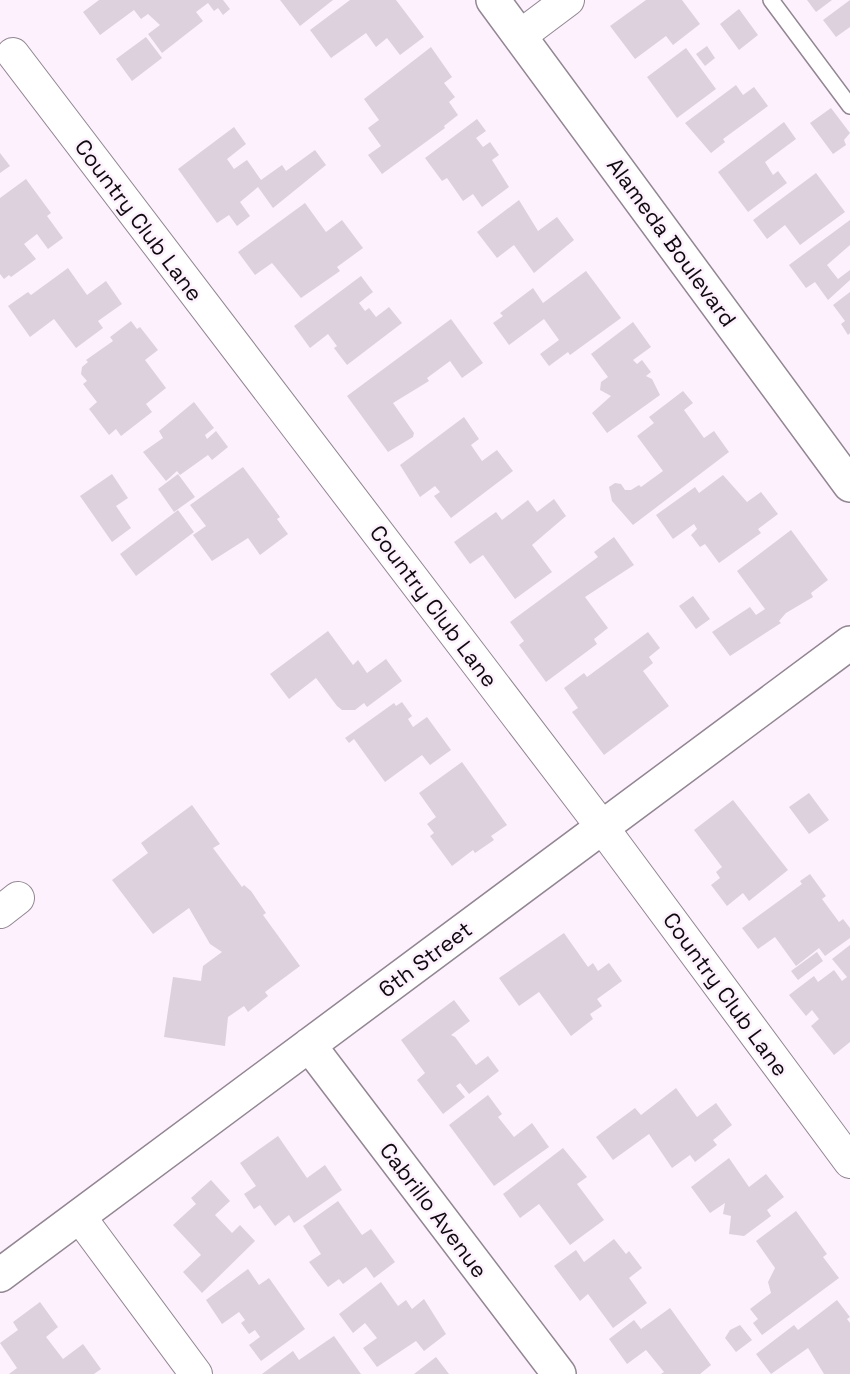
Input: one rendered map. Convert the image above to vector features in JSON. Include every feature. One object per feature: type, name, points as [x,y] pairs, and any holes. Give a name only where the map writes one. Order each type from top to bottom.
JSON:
[{"type":"street","name":"Alameda Boulevard","points":[[493,0],[850,485]]},
{"type":"street","points":[[520,36],[568,0]]},
{"type":"street","name":"Country Club Lane","points":[[13,54],[602,827],[850,1162]]},
{"type":"street","name":"6th Street","points":[[0,1275],[850,643]]},
{"type":"street","name":"Cabrillo Avenue","points":[[309,1045],[559,1374]]},
{"type":"street","points":[[79,1216],[196,1374]]},
{"type":"lane","points":[[771,0],[850,106]]},
{"type":"building","points":[[99,0],[223,0],[230,9],[223,15],[218,8],[214,11],[208,3],[196,12],[203,21],[162,53],[148,34],[160,25],[148,14],[141,19],[134,10],[100,35],[83,12]]},
{"type":"building","points":[[280,0],[333,0],[300,26]]},
{"type":"building","points":[[350,0],[396,0],[424,37],[400,55],[387,38],[376,47],[366,33],[331,58],[310,30]]},
{"type":"building","points":[[646,0],[682,0],[700,24],[673,45],[666,36],[635,59],[610,26]]},
{"type":"building","points":[[807,0],[832,0],[816,12]]},
{"type":"building","points":[[850,0],[850,27],[836,37],[823,20]]},
{"type":"building","points":[[739,9],[758,35],[739,50],[720,24]]},
{"type":"building","points":[[146,37],[162,58],[132,81],[116,59]]},
{"type":"building","points":[[707,46],[715,58],[705,66],[696,54]]},
{"type":"building","points":[[431,47],[452,77],[444,83],[455,97],[449,102],[458,115],[444,126],[445,128],[382,174],[368,155],[381,146],[368,128],[379,120],[364,99]]},
{"type":"building","points":[[686,48],[716,89],[677,118],[647,77]]},
{"type":"building","points":[[736,85],[743,95],[754,87],[768,106],[723,139],[725,142],[711,153],[685,123]]},
{"type":"building","points":[[831,108],[850,133],[844,140],[846,145],[833,154],[810,123]]},
{"type":"building","points":[[477,119],[486,131],[476,138],[483,147],[490,142],[499,155],[492,160],[509,187],[482,207],[473,194],[463,201],[447,178],[442,181],[425,158]]},
{"type":"building","points":[[784,122],[796,139],[765,162],[773,175],[778,171],[787,183],[748,212],[718,172]]},
{"type":"building","points":[[234,127],[246,144],[227,159],[234,169],[247,160],[261,180],[282,165],[286,171],[315,150],[326,165],[273,208],[258,187],[240,202],[250,216],[237,226],[229,215],[217,223],[178,169]]},
{"type":"building","points":[[0,153],[10,166],[0,173]]},
{"type":"building","points":[[816,173],[845,212],[800,245],[785,225],[767,239],[753,220]]},
{"type":"building","points":[[26,179],[51,213],[47,216],[63,238],[48,249],[37,234],[24,244],[36,259],[11,277],[9,275],[4,279],[0,274],[0,198]]},
{"type":"building","points":[[519,200],[538,231],[557,217],[574,240],[534,273],[514,245],[497,258],[477,232]]},
{"type":"building","points":[[305,203],[326,232],[342,220],[363,248],[337,267],[340,271],[301,298],[272,263],[255,275],[238,252]]},
{"type":"building","points":[[850,220],[850,245],[827,265],[838,279],[850,270],[850,280],[828,300],[815,282],[806,288],[789,265]]},
{"type":"building","points":[[68,268],[87,295],[106,281],[122,304],[98,321],[103,328],[76,348],[54,319],[30,337],[8,306],[28,292],[31,295]]},
{"type":"building","points":[[586,271],[621,318],[570,355],[568,352],[549,366],[540,354],[559,340],[544,319],[509,345],[493,323],[503,316],[500,313],[533,288],[543,303]]},
{"type":"building","points":[[361,276],[373,292],[359,303],[365,311],[369,308],[376,317],[389,307],[402,323],[347,365],[334,348],[337,346],[328,334],[310,348],[294,326]]},
{"type":"building","points":[[850,292],[850,333],[848,335],[841,324],[845,321],[833,305]]},
{"type":"building","points":[[451,319],[483,363],[462,378],[450,361],[427,378],[429,381],[393,403],[414,433],[413,437],[388,452],[347,396]]},
{"type":"building","points":[[131,321],[137,329],[140,327],[158,350],[145,360],[166,388],[146,404],[152,412],[121,436],[116,429],[109,435],[89,409],[97,402],[83,384],[87,381],[81,374],[82,367],[88,362],[86,360],[113,341],[110,337]]},
{"type":"building","points":[[633,322],[651,347],[633,360],[637,364],[642,360],[651,372],[646,376],[652,379],[660,395],[607,433],[592,413],[611,396],[600,390],[601,382],[608,377],[591,354]]},
{"type":"building","points":[[683,391],[693,403],[684,410],[704,438],[714,431],[729,452],[633,525],[612,501],[609,487],[615,483],[621,484],[625,490],[631,490],[639,485],[641,487],[663,471],[637,436],[654,423],[649,417]]},
{"type":"building","points":[[194,402],[214,428],[205,435],[207,439],[216,431],[228,447],[212,460],[208,455],[180,475],[177,471],[166,481],[143,452],[163,438],[159,431]]},
{"type":"building","points":[[464,417],[479,439],[471,445],[482,461],[497,450],[513,471],[451,518],[434,496],[440,492],[435,486],[420,497],[400,465]]},
{"type":"building","points":[[243,467],[280,517],[277,519],[288,534],[260,555],[248,538],[212,561],[193,535],[206,526],[190,505]]},
{"type":"building","points":[[112,474],[128,498],[116,506],[131,528],[112,542],[80,496]]},
{"type":"building","points":[[178,474],[195,497],[174,512],[158,489]]},
{"type":"building","points":[[723,475],[747,502],[761,492],[778,514],[758,529],[761,533],[719,563],[705,544],[700,547],[691,535],[697,529],[694,524],[673,539],[656,515],[695,487],[699,493]]},
{"type":"building","points":[[554,499],[566,516],[532,545],[552,572],[515,599],[483,555],[470,564],[454,542],[496,512],[502,520],[528,500],[537,512]]},
{"type":"building","points":[[178,510],[194,532],[136,576],[120,554]]},
{"type":"building","points":[[791,530],[828,580],[811,593],[813,597],[786,613],[779,621],[781,623],[730,656],[712,632],[750,607],[756,615],[765,609],[737,571]]},
{"type":"building","points":[[614,537],[634,565],[585,597],[608,628],[594,639],[597,644],[546,682],[519,645],[524,641],[510,622],[598,557],[594,552]]},
{"type":"building","points":[[693,596],[710,619],[696,629],[679,606]]},
{"type":"building","points":[[328,631],[353,665],[358,660],[367,673],[386,659],[402,681],[367,707],[364,703],[355,710],[342,710],[337,706],[316,678],[289,699],[270,674]]},
{"type":"building","points":[[648,632],[660,648],[649,657],[653,663],[643,671],[669,706],[604,755],[572,712],[578,708],[564,688],[584,673],[587,677]]},
{"type":"building","points":[[402,702],[412,716],[408,719],[413,727],[427,717],[451,750],[430,765],[422,755],[385,782],[354,739],[349,743],[345,738],[394,703],[396,706]]},
{"type":"building","points":[[462,762],[507,825],[491,836],[494,840],[475,853],[473,850],[452,866],[430,836],[434,833],[427,824],[436,817],[419,793]]},
{"type":"building","points":[[809,793],[829,820],[809,834],[789,807]]},
{"type":"building","points":[[733,800],[788,870],[749,901],[743,893],[727,906],[711,885],[720,878],[716,872],[722,867],[694,830]]},
{"type":"building","points":[[192,805],[220,844],[213,848],[242,887],[244,885],[251,891],[266,913],[263,915],[300,966],[265,992],[268,996],[248,1012],[244,1006],[228,1017],[225,1046],[164,1037],[173,977],[201,981],[203,966],[222,952],[210,944],[189,908],[153,934],[112,880],[148,853],[141,843]]},
{"type":"building","points":[[810,874],[826,896],[822,899],[839,922],[843,919],[850,928],[850,938],[825,956],[819,948],[796,966],[775,937],[758,949],[742,928],[802,884],[800,881]]},
{"type":"building","points":[[564,933],[588,967],[593,963],[598,971],[609,963],[622,981],[597,999],[602,1006],[590,1014],[593,1019],[571,1036],[539,992],[519,1006],[499,978]]},
{"type":"building","points":[[850,945],[850,1042],[834,1055],[811,1026],[819,1019],[812,1010],[806,1016],[789,995],[814,976],[818,982],[834,970],[842,981],[847,977],[832,959]]},
{"type":"building","points":[[817,952],[823,961],[798,980],[791,971]]},
{"type":"building","points":[[454,1000],[470,1021],[451,1035],[476,1065],[488,1056],[499,1071],[469,1094],[460,1083],[456,1086],[465,1097],[443,1114],[417,1080],[425,1073],[401,1040]]},
{"type":"building","points":[[676,1088],[697,1117],[716,1103],[732,1125],[713,1140],[717,1145],[695,1162],[690,1155],[672,1168],[649,1134],[613,1160],[596,1137],[635,1108],[641,1115]]},
{"type":"building","points":[[488,1095],[502,1114],[498,1117],[514,1137],[532,1123],[549,1147],[494,1186],[449,1125]]},
{"type":"building","points":[[278,1136],[307,1178],[325,1165],[342,1190],[294,1223],[289,1215],[275,1226],[260,1205],[254,1209],[244,1194],[256,1186],[240,1163]]},
{"type":"building","points":[[563,1148],[587,1177],[577,1184],[604,1220],[570,1245],[539,1204],[520,1218],[503,1194]]},
{"type":"building","points":[[729,1158],[749,1187],[766,1174],[784,1197],[767,1210],[771,1216],[744,1236],[729,1234],[731,1216],[723,1214],[725,1203],[710,1213],[691,1187]]},
{"type":"building","points":[[211,1180],[230,1201],[215,1215],[232,1233],[240,1225],[255,1241],[202,1293],[183,1272],[201,1255],[173,1225],[196,1204],[191,1198]]},
{"type":"building","points":[[338,1201],[362,1235],[371,1229],[395,1262],[374,1278],[366,1267],[343,1284],[339,1279],[328,1287],[309,1262],[321,1254],[303,1226]]},
{"type":"building","points":[[796,1211],[827,1254],[823,1257],[839,1278],[762,1335],[753,1323],[758,1319],[750,1309],[771,1293],[768,1282],[775,1268],[756,1241]]},
{"type":"building","points":[[614,1239],[626,1254],[629,1251],[642,1268],[629,1278],[647,1303],[613,1328],[588,1294],[580,1301],[554,1266],[576,1250],[584,1262]]},
{"type":"building","points":[[248,1269],[259,1285],[269,1278],[305,1329],[261,1361],[249,1345],[260,1337],[255,1330],[249,1334],[241,1323],[245,1320],[239,1312],[222,1324],[206,1300]]},
{"type":"building","points":[[381,1282],[398,1306],[406,1300],[412,1309],[424,1299],[446,1334],[424,1351],[416,1341],[377,1367],[363,1348],[377,1338],[365,1323],[353,1333],[339,1314]]},
{"type":"building","points":[[837,1300],[850,1317],[847,1319],[850,1323],[850,1374],[824,1374],[808,1348],[771,1374],[756,1354],[794,1325],[798,1330]]},
{"type":"building","points":[[40,1302],[58,1327],[46,1337],[63,1359],[83,1344],[101,1369],[94,1374],[9,1374],[17,1368],[0,1343],[18,1330],[13,1322]]},
{"type":"building","points":[[670,1308],[711,1365],[700,1374],[661,1374],[664,1372],[646,1350],[627,1364],[609,1339],[634,1320],[641,1329]]},
{"type":"building","points":[[740,1325],[752,1340],[736,1352],[725,1338],[730,1330]]},
{"type":"building","points":[[334,1336],[361,1374],[262,1374],[293,1351],[299,1360]]},
{"type":"building","points":[[436,1357],[449,1374],[414,1374]]}]
